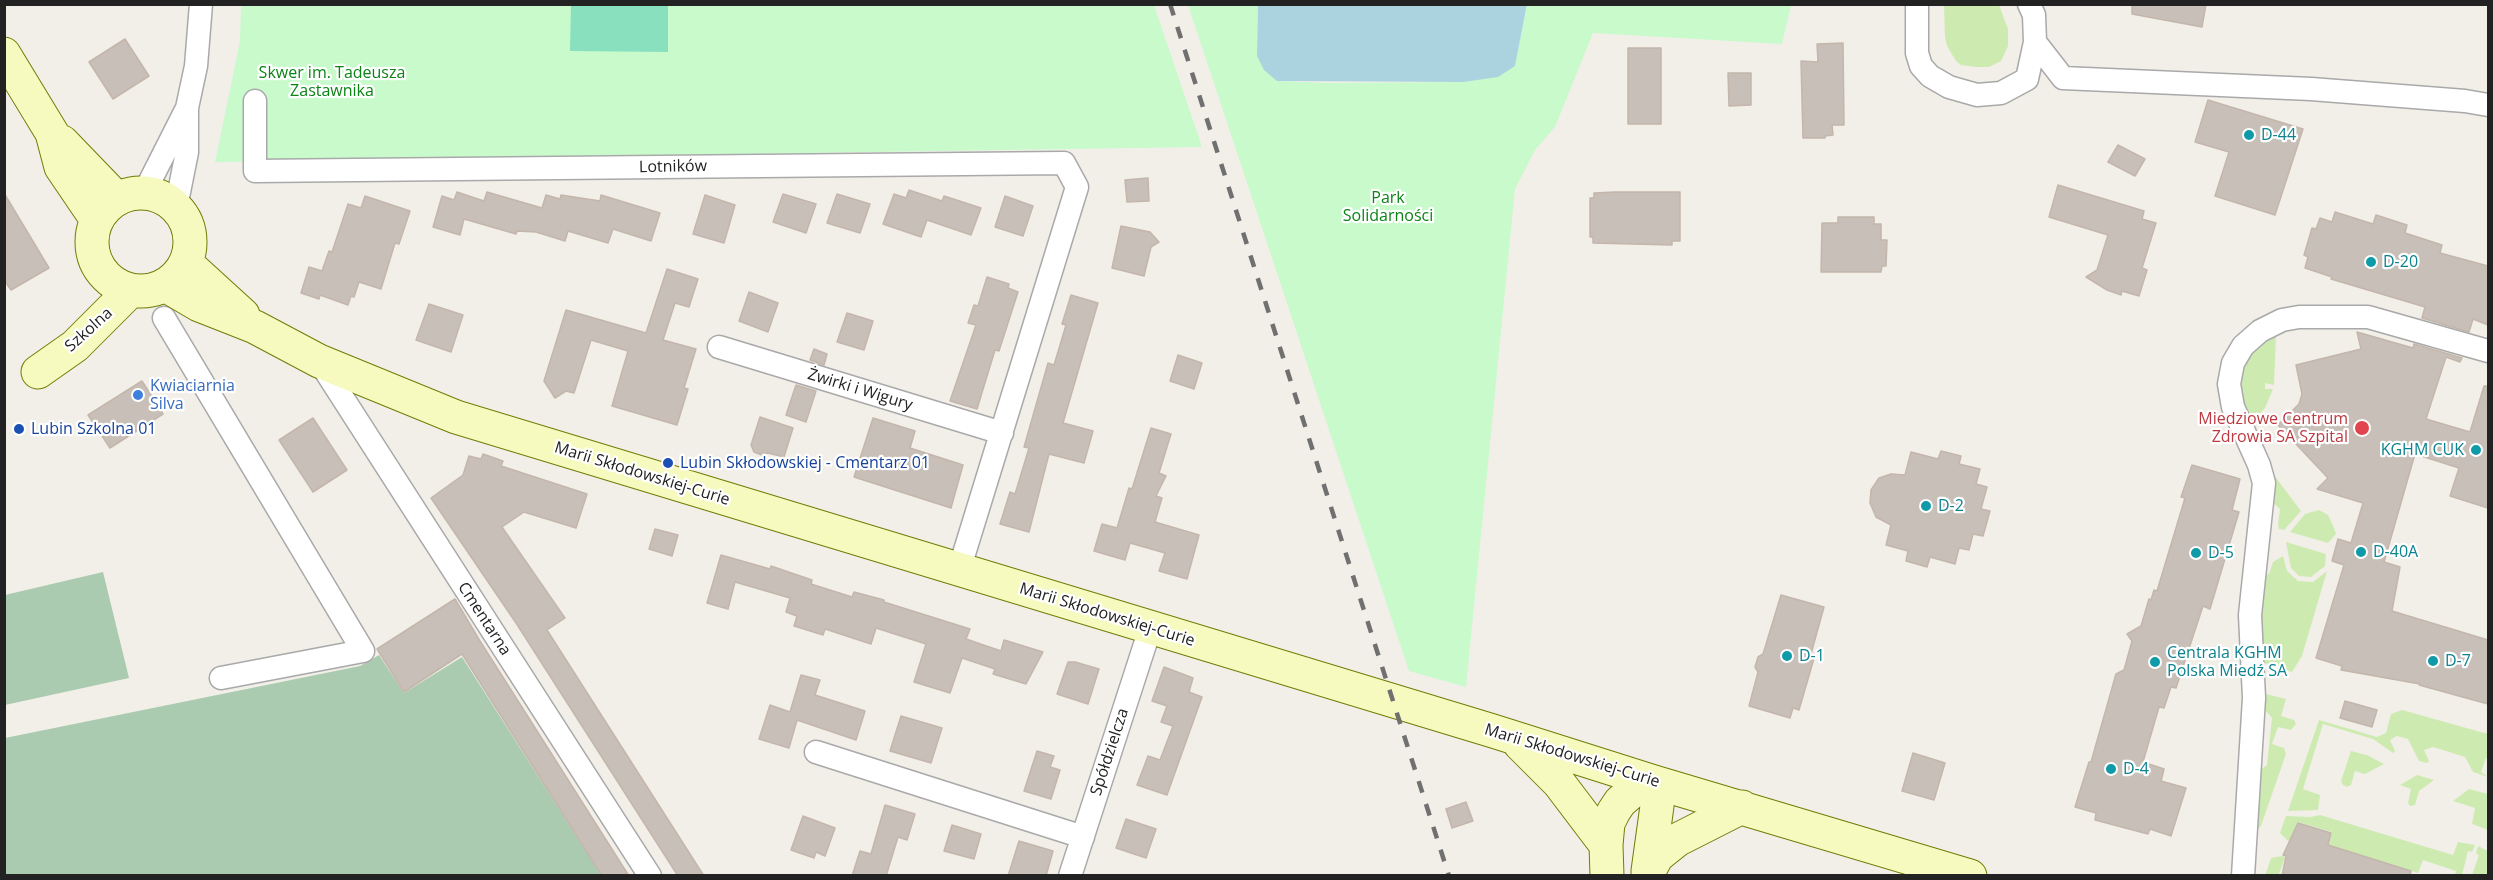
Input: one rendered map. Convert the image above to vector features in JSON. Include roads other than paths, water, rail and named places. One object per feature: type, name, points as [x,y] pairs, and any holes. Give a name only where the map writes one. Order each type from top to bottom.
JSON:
[{"type":"street","points":[[176,207],[187,152],[187,108],[196,66],[201,4]]},
{"type":"street","points":[[1917,4],[1917,53],[1921,66],[1930,76],[1949,87],[1977,95],[2001,93],[2028,79],[2063,78],[2311,89],[2488,105]]},
{"type":"street","points":[[2028,79],[2035,42],[2034,15],[2029,4]]},
{"type":"street","points":[[2035,42],[2063,78]]},
{"type":"street","points":[[4,54],[52,133],[61,167],[119,204],[161,197],[176,207],[187,224],[190,244],[175,274],[148,290],[119,283],[95,260],[92,240],[119,204],[187,108]]},
{"type":"street","name":"Lotników","points":[[255,101],[255,171],[1064,163],[1077,187],[1002,433]]},
{"type":"street","name":"Marii Skłodowskiej-Curie","points":[[175,274],[255,327],[319,361],[456,417],[1970,876]]},
{"type":"street","name":"Szkolna","points":[[41,369],[75,346],[119,283]]},
{"type":"street","points":[[2242,876],[2254,698],[2250,615],[2264,483],[2259,465],[2233,407],[2229,384],[2233,363],[2243,346],[2260,331],[2282,320],[2300,317],[2368,317],[2488,351]]},
{"type":"street","points":[[164,318],[363,651],[221,678]]},
{"type":"street","name":"Żwirki i Wigury","points":[[719,347],[1002,433]]},
{"type":"street","name":"Cmentarna","points":[[319,361],[650,876]]},
{"type":"street","points":[[959,570],[1002,433]]},
{"type":"street","name":"Spółdzielcza","points":[[1070,876],[1150,629]]},
{"type":"street","points":[[1514,738],[1559,783],[1606,860]]},
{"type":"street","points":[[816,752],[1083,837]]},
{"type":"street","points":[[1606,860],[1608,823],[1620,802],[1636,788],[1654,782],[1657,806],[1648,874]]},
{"type":"street","points":[[1648,874],[1664,849],[1686,835],[1742,807]]},
{"type":"water","points":[[1527,4],[1515,66],[1498,77],[1463,82],[1277,81],[1264,70],[1257,56],[1258,5]]},
{"type":"railway","points":[[1170,4],[1449,876]]},
{"type":"place","name":"D-44","points":[[2249,135]]},
{"type":"place","name":"D-20","points":[[2371,262]]},
{"type":"place","name":"Kwiaciarnia Silva","points":[[138,395]]},
{"type":"place","name":"Miedziowe Centrum Zdrowia SA Szpital","points":[[2362,428]]},
{"type":"place","name":"Lubin Szkolna 01","points":[[19,429]]},
{"type":"place","name":"KGHM CUK","points":[[2476,450]]},
{"type":"place","name":"Lubin Skłodowskiej - Cmentarz 01","points":[[668,463]]},
{"type":"place","name":"D-2","points":[[1926,506]]},
{"type":"place","name":"D-40A","points":[[2361,552]]},
{"type":"place","name":"D-5","points":[[2196,553]]},
{"type":"place","name":"D-1","points":[[1787,656]]},
{"type":"place","name":"D-7","points":[[2433,661]]},
{"type":"place","name":"Centrala KGHM Polska Miedź SA","points":[[2155,662]]},
{"type":"place","name":"D-4","points":[[2111,769]]},
{"type":"park label","name":"Skwer im. Tadeusza Zastawnika","points":[[332,82]]},
{"type":"park label","name":"Park Solidarności","points":[[1388,207]]}]
